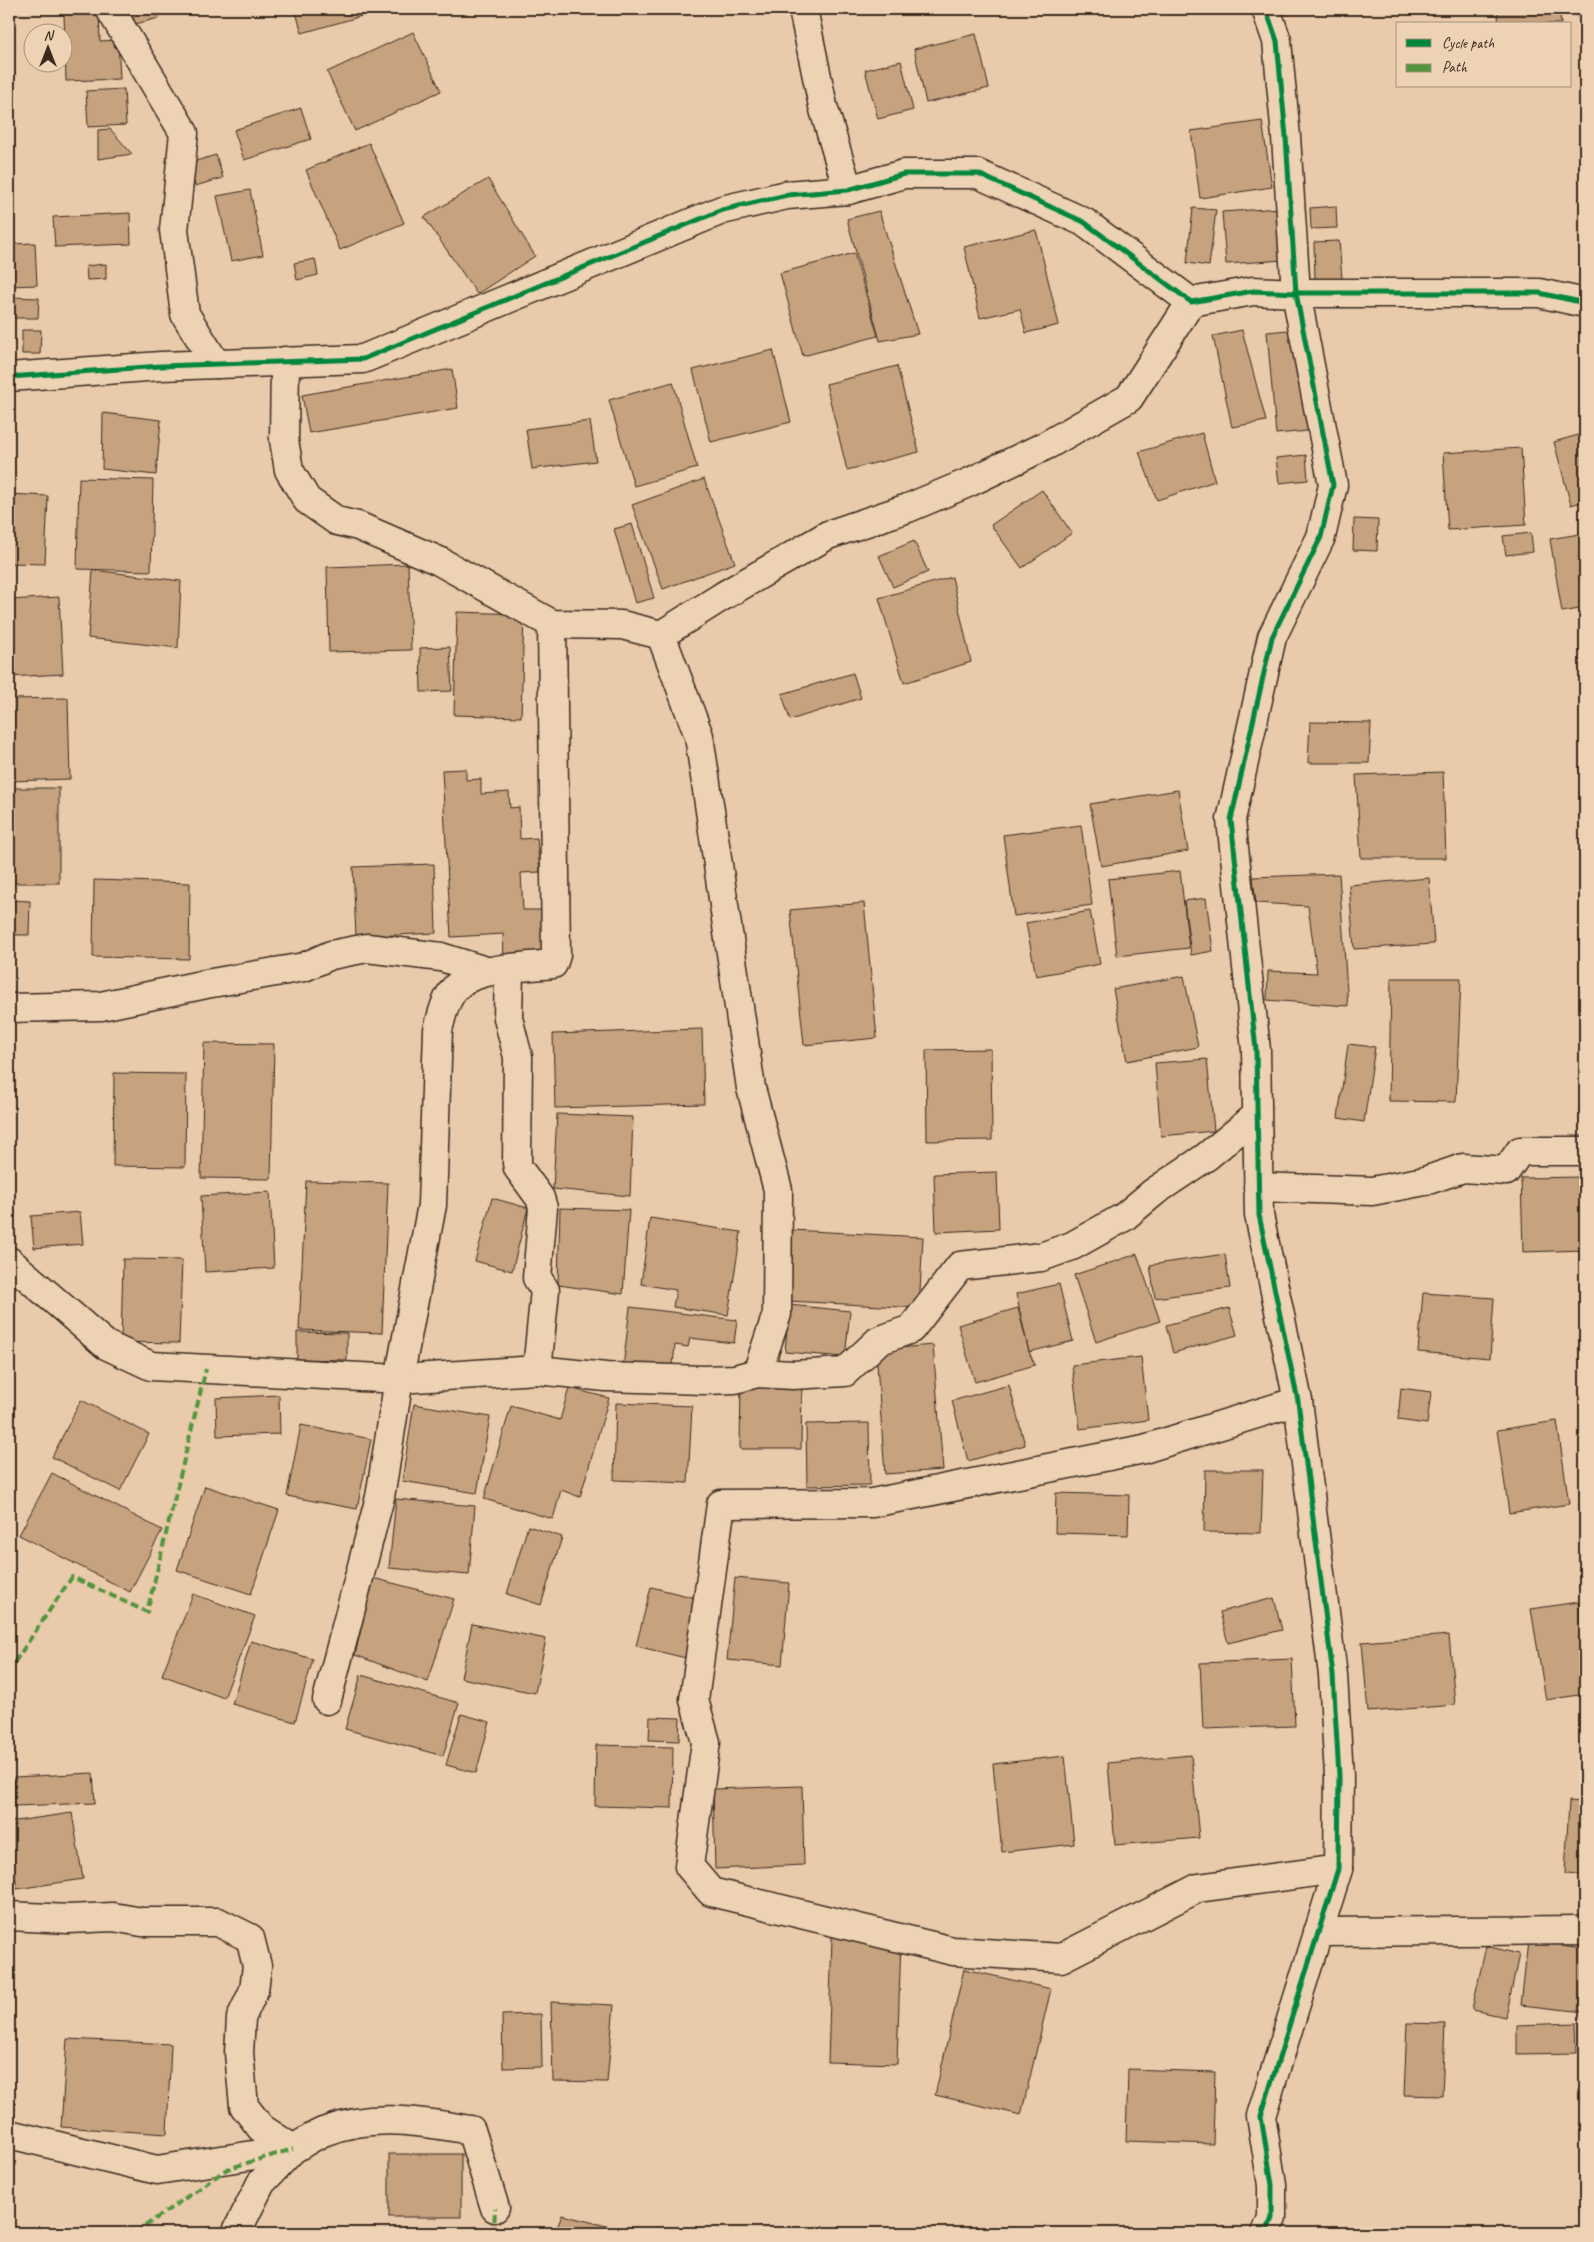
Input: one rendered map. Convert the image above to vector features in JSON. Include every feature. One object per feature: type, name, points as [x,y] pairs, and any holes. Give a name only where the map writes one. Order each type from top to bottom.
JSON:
[{"type":"street","points":[[110,9],[184,133],[174,230],[185,314],[216,364]]},
{"type":"street","points":[[802,9],[823,106],[848,190]]},
{"type":"street","points":[[1266,9],[1277,40],[1286,137],[1296,293],[1332,485],[1321,537],[1272,637],[1231,820],[1256,1050],[1258,1214],[1298,1401],[1332,1675],[1339,1776],[1338,1869],[1261,2116],[1272,2185],[1272,2218],[1266,2233]]},
{"type":"street","points":[[9,377],[216,364],[363,359],[722,210],[787,195],[848,190],[904,174],[978,174],[1084,222],[1191,302],[1253,291],[1296,293],[1539,294],[1585,303]]},
{"type":"street","points":[[285,361],[284,440],[289,470],[307,500],[337,522],[358,526],[439,561],[552,624],[622,625],[661,635],[723,596],[828,535],[908,508],[970,482],[1047,445],[1129,398],[1191,302]]},
{"type":"street","points":[[327,1700],[380,1497],[399,1379],[432,1205],[438,1030],[444,1005],[456,986],[497,970],[553,964],[556,955],[552,624]]},
{"type":"street","points":[[661,635],[699,736],[751,1088],[778,1190],[777,1314],[757,1373]]},
{"type":"street","points":[[9,1008],[101,1006],[206,984],[304,967],[331,955],[367,948],[441,957],[497,970]]},
{"type":"street","points":[[497,970],[518,1057],[518,1168],[540,1198],[543,1208],[538,1278],[545,1290],[537,1370]]},
{"type":"street","points":[[9,1260],[106,1345],[151,1366],[399,1379],[537,1370],[606,1377],[704,1380],[735,1379],[757,1373],[793,1375],[845,1372],[878,1341],[911,1329],[960,1266],[1040,1258],[1072,1246],[1124,1217],[1154,1192],[1206,1157],[1256,1116]]},
{"type":"street","points":[[1258,1187],[1372,1191],[1425,1180],[1463,1168],[1506,1171],[1520,1151],[1585,1151]]},
{"type":"street","points":[[1298,1401],[1144,1450],[872,1503],[721,1504],[694,1700],[706,1742],[689,1866],[711,1892],[953,1951],[1061,1958],[1198,1888],[1338,1869]]},
{"type":"street","points":[[9,1916],[68,1919],[113,1916],[142,1922],[218,1922],[250,1938],[256,1966],[254,1990],[241,2018],[239,2053],[244,2106],[261,2128],[293,2149]]},
{"type":"street","points":[[1318,1932],[1585,1930]]},
{"type":"street","points":[[236,2233],[261,2183],[293,2149],[323,2132],[374,2119],[414,2121],[471,2130],[495,2208]]},
{"type":"street","points":[[9,2134],[157,2170],[293,2149]]},
{"type":"building","points":[[131,9],[157,9],[159,18],[135,24]]},
{"type":"building","points":[[295,9],[375,9],[376,12],[302,33]]},
{"type":"building","points":[[1167,9],[1200,9],[1168,13]]},
{"type":"building","points":[[1497,9],[1559,9],[1561,22],[1499,22]]},
{"type":"building","points":[[1576,9],[1585,9],[1585,53]]},
{"type":"building","points":[[99,11],[100,41],[118,40],[120,79],[66,81],[66,72],[72,72],[72,22],[64,22],[64,13]]},
{"type":"building","points":[[413,32],[441,91],[355,131],[327,72]]},
{"type":"building","points":[[976,34],[989,88],[926,103],[914,49]]},
{"type":"building","points":[[901,61],[913,110],[878,119],[865,70]]},
{"type":"building","points":[[124,89],[126,125],[88,127],[86,91]]},
{"type":"building","points":[[301,108],[311,139],[244,160],[234,130]]},
{"type":"building","points":[[1262,121],[1272,187],[1200,198],[1191,131]]},
{"type":"building","points":[[110,129],[132,154],[98,159],[98,130]]},
{"type":"building","points":[[369,143],[404,223],[340,250],[306,170]]},
{"type":"building","points":[[216,155],[223,178],[195,186],[189,163]]},
{"type":"building","points":[[488,179],[535,256],[477,294],[424,217]]},
{"type":"building","points":[[250,190],[263,255],[231,261],[217,196]]},
{"type":"building","points":[[1336,206],[1337,228],[1311,229],[1310,208]]},
{"type":"building","points":[[1193,208],[1216,210],[1209,266],[1187,263]]},
{"type":"building","points":[[1280,208],[1284,260],[1226,264],[1222,212]]},
{"type":"building","points":[[879,211],[918,334],[880,341],[847,219]]},
{"type":"building","points":[[130,213],[131,244],[55,247],[53,217]]},
{"type":"building","points":[[1036,230],[1059,325],[1026,333],[1020,309],[980,318],[964,247]]},
{"type":"building","points":[[1339,241],[1342,279],[1315,280],[1314,242]]},
{"type":"building","points":[[35,243],[37,285],[9,286],[9,244]]},
{"type":"building","points":[[854,253],[878,336],[803,356],[780,273]]},
{"type":"building","points":[[315,259],[318,275],[297,280],[294,263]]},
{"type":"building","points":[[106,264],[106,279],[87,280],[86,266]]},
{"type":"building","points":[[9,297],[39,298],[38,318],[12,318],[12,328],[9,328]]},
{"type":"building","points":[[1299,329],[1308,431],[1276,434],[1267,332]]},
{"type":"building","points":[[22,330],[41,330],[40,354],[22,354]]},
{"type":"building","points":[[1242,330],[1266,421],[1232,427],[1213,336]]},
{"type":"building","points":[[773,350],[791,422],[711,442],[693,370]]},
{"type":"building","points":[[897,366],[919,452],[847,470],[826,384]]},
{"type":"building","points":[[452,369],[458,408],[309,433],[302,395]]},
{"type":"building","points":[[673,382],[697,468],[634,486],[609,400]]},
{"type":"building","points":[[103,413],[161,420],[156,475],[102,469]]},
{"type":"building","points":[[590,421],[596,461],[532,469],[526,429]]},
{"type":"building","points":[[1202,433],[1215,481],[1157,500],[1139,452]]},
{"type":"building","points":[[1585,433],[1585,501],[1571,505],[1554,442]]},
{"type":"building","points":[[1521,448],[1526,525],[1448,530],[1443,453]]},
{"type":"building","points":[[1306,455],[1308,480],[1279,483],[1276,458]]},
{"type":"building","points":[[79,478],[153,480],[151,571],[77,569]]},
{"type":"building","points":[[704,479],[735,563],[663,589],[632,505]]},
{"type":"building","points":[[1042,490],[1072,533],[1022,568],[991,525]]},
{"type":"building","points":[[9,494],[48,496],[45,564],[9,563]]},
{"type":"building","points":[[1354,519],[1378,520],[1377,551],[1353,550]]},
{"type":"building","points":[[632,524],[654,598],[635,603],[614,529]]},
{"type":"building","points":[[1531,533],[1533,552],[1506,555],[1503,536]]},
{"type":"building","points":[[1585,533],[1585,608],[1562,612],[1550,539]]},
{"type":"building","points":[[914,541],[928,572],[893,587],[879,556]]},
{"type":"building","points":[[408,564],[411,650],[329,652],[327,567]]},
{"type":"building","points":[[93,570],[181,581],[178,648],[88,638]]},
{"type":"building","points":[[952,577],[971,662],[904,683],[879,598]]},
{"type":"building","points":[[59,597],[63,674],[9,677],[9,600]]},
{"type":"building","points":[[457,612],[524,614],[521,717],[454,715]]},
{"type":"building","points":[[450,647],[452,691],[421,692],[420,648]]},
{"type":"building","points":[[853,673],[861,698],[790,720],[782,694]]},
{"type":"building","points":[[68,698],[70,779],[9,781],[9,699]]},
{"type":"building","points":[[1310,722],[1371,723],[1369,763],[1308,763]]},
{"type":"building","points":[[466,769],[466,780],[481,779],[481,794],[509,792],[510,808],[519,807],[520,839],[537,838],[540,872],[521,873],[523,910],[544,910],[546,957],[504,959],[503,934],[451,937],[442,770]]},
{"type":"building","points":[[1443,772],[1446,858],[1361,858],[1356,775]]},
{"type":"building","points":[[9,788],[59,788],[59,883],[9,883]]},
{"type":"building","points":[[1178,790],[1188,851],[1101,866],[1090,804]]},
{"type":"building","points":[[1081,825],[1092,905],[1014,916],[1003,835]]},
{"type":"building","points":[[434,864],[436,933],[356,937],[353,867]]},
{"type":"building","points":[[1180,871],[1189,948],[1117,956],[1108,879]]},
{"type":"building","points":[[1339,874],[1348,1006],[1267,1000],[1268,971],[1317,973],[1308,906],[1256,903],[1253,877]]},
{"type":"building","points":[[1429,878],[1434,944],[1354,949],[1349,885]]},
{"type":"building","points":[[94,880],[190,883],[189,959],[93,957]]},
{"type":"building","points":[[1206,898],[1213,951],[1191,955],[1184,901]]},
{"type":"building","points":[[9,900],[30,901],[29,935],[9,935]]},
{"type":"building","points":[[864,903],[877,1038],[804,1045],[790,910]]},
{"type":"building","points":[[1090,911],[1100,964],[1036,976],[1026,923]]},
{"type":"building","points":[[1184,976],[1198,1047],[1127,1061],[1113,989]]},
{"type":"building","points":[[1391,978],[1461,978],[1456,1102],[1389,1101]]},
{"type":"building","points":[[702,1029],[704,1104],[555,1108],[553,1034]]},
{"type":"building","points":[[204,1043],[274,1044],[271,1179],[201,1178]]},
{"type":"building","points":[[1348,1044],[1375,1047],[1364,1122],[1338,1118]]},
{"type":"building","points":[[991,1049],[992,1140],[927,1141],[926,1050]]},
{"type":"building","points":[[1207,1059],[1214,1131],[1161,1136],[1155,1063]]},
{"type":"building","points":[[114,1073],[186,1074],[185,1167],[113,1166]]},
{"type":"building","points":[[557,1114],[633,1117],[630,1196],[553,1189]]},
{"type":"building","points":[[997,1172],[999,1229],[936,1232],[934,1174]]},
{"type":"building","points":[[1585,1177],[1585,1250],[1523,1252],[1521,1178]]},
{"type":"building","points":[[306,1181],[388,1183],[382,1333],[299,1330]]},
{"type":"building","points":[[270,1192],[274,1268],[205,1272],[201,1196]]},
{"type":"building","points":[[492,1198],[528,1208],[512,1271],[475,1261]]},
{"type":"building","points":[[560,1208],[629,1210],[623,1294],[558,1285]]},
{"type":"building","points":[[80,1212],[83,1244],[34,1248],[31,1216]]},
{"type":"building","points":[[650,1218],[741,1232],[728,1315],[673,1307],[676,1290],[641,1284]]},
{"type":"building","points":[[791,1230],[923,1237],[919,1308],[788,1301]]},
{"type":"building","points":[[1137,1254],[1160,1321],[1096,1342],[1074,1275]]},
{"type":"building","points":[[1225,1254],[1230,1288],[1155,1298],[1150,1265]]},
{"type":"building","points":[[123,1259],[182,1260],[179,1343],[121,1342]]},
{"type":"building","points":[[1059,1284],[1073,1341],[1029,1352],[1016,1294]]},
{"type":"building","points":[[1423,1293],[1494,1298],[1490,1358],[1418,1352]]},
{"type":"building","points":[[789,1305],[850,1311],[845,1357],[785,1352]]},
{"type":"building","points":[[630,1307],[737,1320],[734,1343],[690,1338],[688,1347],[675,1345],[672,1374],[623,1368]]},
{"type":"building","points":[[1018,1308],[1029,1352],[1035,1365],[975,1382],[958,1325]]},
{"type":"building","points":[[1229,1308],[1237,1335],[1173,1353],[1166,1325]]},
{"type":"building","points":[[9,1326],[13,1326],[9,1390]]},
{"type":"building","points":[[297,1332],[347,1333],[347,1360],[297,1359]]},
{"type":"building","points":[[933,1345],[943,1470],[885,1474],[876,1350]]},
{"type":"building","points":[[1141,1357],[1148,1420],[1080,1429],[1072,1365]]},
{"type":"building","points":[[741,1381],[802,1382],[801,1449],[740,1449]]},
{"type":"building","points":[[1009,1385],[1025,1445],[968,1461],[952,1401]]},
{"type":"building","points":[[569,1388],[609,1398],[580,1497],[561,1490],[553,1519],[484,1499],[511,1406],[560,1420]]},
{"type":"building","points":[[1401,1388],[1431,1392],[1427,1424],[1398,1420]]},
{"type":"building","points":[[279,1395],[280,1434],[217,1436],[216,1398]]},
{"type":"building","points":[[81,1400],[149,1434],[120,1491],[52,1457]]},
{"type":"building","points":[[616,1403],[692,1406],[688,1483],[614,1480]]},
{"type":"building","points":[[414,1404],[490,1417],[477,1493],[402,1481]]},
{"type":"building","points":[[1557,1421],[1569,1504],[1509,1513],[1497,1430]]},
{"type":"building","points":[[869,1423],[870,1485],[807,1486],[806,1424]]},
{"type":"building","points":[[301,1425],[371,1439],[357,1509],[287,1496]]},
{"type":"building","points":[[1205,1470],[1263,1470],[1261,1533],[1204,1532]]},
{"type":"building","points":[[52,1473],[162,1530],[130,1592],[19,1535]]},
{"type":"building","points":[[205,1486],[279,1510],[251,1594],[177,1570]]},
{"type":"building","points":[[1056,1493],[1129,1495],[1128,1535],[1055,1533]]},
{"type":"building","points":[[396,1499],[475,1506],[469,1575],[389,1568]]},
{"type":"building","points":[[528,1526],[562,1537],[541,1605],[507,1594]]},
{"type":"building","points":[[373,1578],[454,1599],[428,1682],[355,1655]]},
{"type":"building","points":[[735,1578],[789,1583],[782,1665],[727,1660]]},
{"type":"building","points":[[651,1587],[700,1599],[686,1658],[636,1646]]},
{"type":"building","points":[[193,1594],[255,1616],[224,1698],[162,1675]]},
{"type":"building","points":[[1274,1598],[1282,1630],[1228,1643],[1220,1612]]},
{"type":"building","points":[[1578,1602],[1585,1649],[1585,1694],[1546,1700],[1531,1609]]},
{"type":"building","points":[[472,1624],[546,1639],[535,1693],[461,1678]]},
{"type":"building","points":[[1449,1635],[1455,1705],[1368,1712],[1362,1642]]},
{"type":"building","points":[[251,1641],[313,1659],[295,1722],[232,1704]]},
{"type":"building","points":[[1292,1659],[1295,1726],[1203,1729],[1200,1663]]},
{"type":"building","points":[[361,1675],[459,1703],[443,1756],[345,1729]]},
{"type":"building","points":[[461,1714],[490,1722],[476,1773],[446,1765]]},
{"type":"building","points":[[650,1717],[680,1718],[679,1741],[649,1740]]},
{"type":"building","points":[[596,1745],[673,1747],[672,1808],[595,1806]]},
{"type":"building","points":[[1191,1755],[1199,1838],[1115,1845],[1108,1763]]},
{"type":"building","points":[[1065,1756],[1074,1844],[1002,1852],[993,1764]]},
{"type":"building","points":[[93,1773],[95,1803],[15,1806],[14,1777]]},
{"type":"building","points":[[802,1786],[804,1865],[715,1869],[713,1789]]},
{"type":"building","points":[[1569,1801],[1585,1802],[1585,1875],[1565,1874]]},
{"type":"building","points":[[72,1813],[83,1879],[17,1889],[9,1835],[9,1822]]},
{"type":"building","points":[[832,1937],[901,1939],[897,2064],[828,2062]]},
{"type":"building","points":[[9,1940],[13,2005],[9,2005]]},
{"type":"building","points":[[1528,1941],[1585,1948],[1585,2012],[1521,2005]]},
{"type":"building","points":[[1486,1946],[1519,1954],[1506,2017],[1472,2010]]},
{"type":"building","points":[[964,1969],[1051,1989],[1021,2115],[935,2095]]},
{"type":"building","points":[[551,2002],[614,2005],[607,2082],[553,2081]]},
{"type":"building","points":[[541,2014],[542,2067],[503,2068],[502,2015]]},
{"type":"building","points":[[1407,2023],[1445,2024],[1442,2096],[1404,2095]]},
{"type":"building","points":[[1576,2023],[1577,2053],[1517,2054],[1517,2025]]},
{"type":"building","points":[[67,2039],[171,2044],[167,2134],[61,2127]]},
{"type":"building","points":[[1128,2069],[1215,2072],[1213,2144],[1126,2141]]},
{"type":"building","points":[[389,2154],[461,2154],[461,2217],[389,2217]]},
{"type":"building","points":[[562,2215],[635,2233],[555,2233]]},
{"type":"marked path","points":[[9,1673],[72,1577],[147,1612],[206,1369]]},
{"type":"marked path","points":[[135,2233],[227,2169],[293,2149]]},
{"type":"marked path","points":[[494,2233],[495,2208]]},
{"type":"cycle path","points":[[1266,9],[1277,41],[1286,137],[1296,293],[1333,485],[1321,537],[1272,637],[1231,820],[1256,1050],[1259,1215],[1298,1401],[1333,1675],[1339,1776],[1338,1869],[1261,2116],[1272,2185],[1272,2218],[1266,2233]]},
{"type":"cycle path","points":[[9,377],[161,366],[363,359],[722,210],[787,195],[848,190],[904,174],[978,174],[1084,222],[1191,302],[1253,291],[1296,293],[1539,293],[1585,303]]}]
